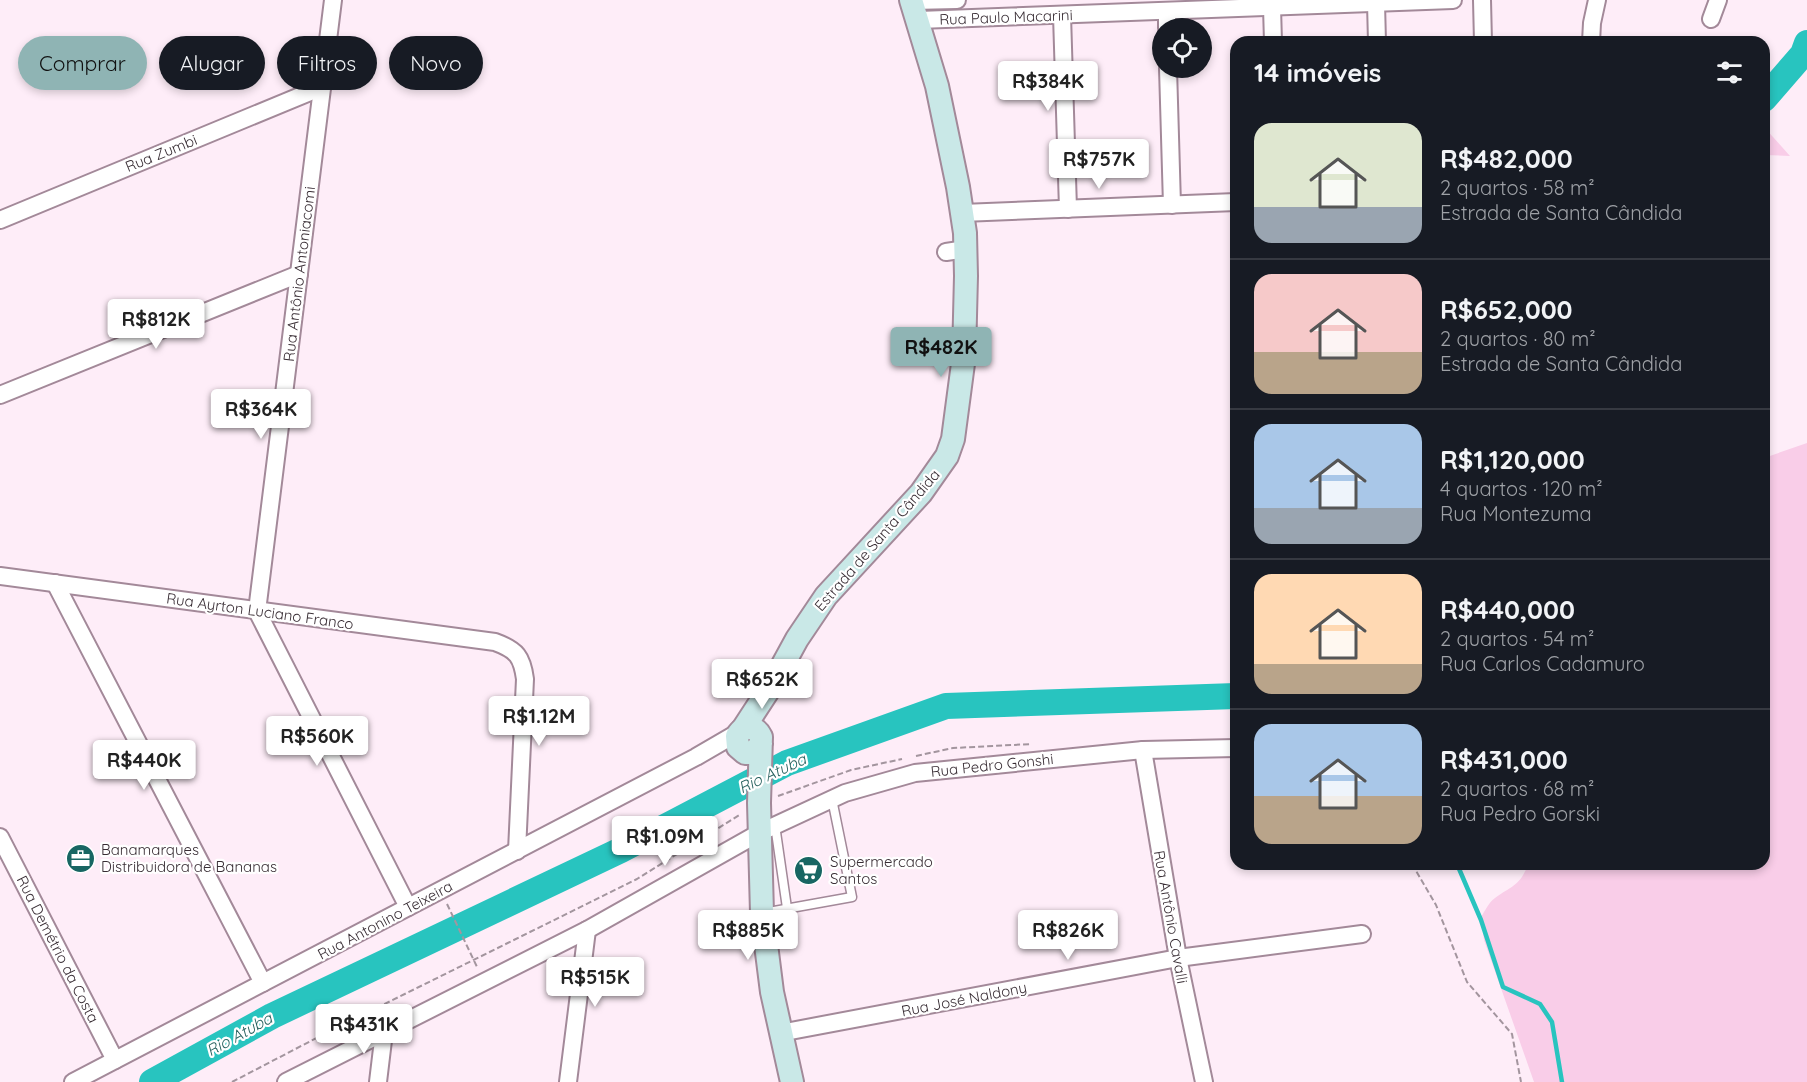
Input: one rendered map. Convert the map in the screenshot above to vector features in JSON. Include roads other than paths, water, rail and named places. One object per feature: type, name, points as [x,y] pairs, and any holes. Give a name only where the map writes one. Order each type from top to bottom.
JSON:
[{"type":"main road","name":"Estrada de Santa Cândida","points":[[792,1082],[772,992],[762,913],[767,829],[759,803],[759,774],[748,741],[773,683],[797,639],[825,596],[921,493],[947,456],[957,417],[964,356],[956,251],[962,213],[937,86],[914,7]]},
{"type":"street","name":"Rua Antônio Antoniacomi","points":[[328,36],[333,0]]},
{"type":"street","points":[[914,7],[957,0]]},
{"type":"street","name":"Rua Paulo Macarini","points":[[914,7],[1062,15],[1272,7],[1336,2],[1453,0]]},
{"type":"street","points":[[1482,0],[1483,36]]},
{"type":"street","points":[[1591,36],[1598,0]]},
{"type":"street","points":[[1711,19],[1718,0]]},
{"type":"street","points":[[1376,3],[1377,36]]},
{"type":"street","points":[[1272,7],[1273,36]]},
{"type":"street","points":[[1167,11],[1167,18]]},
{"type":"street","points":[[1062,15],[1068,209]]},
{"type":"street","points":[[1168,78],[1172,205]]},
{"type":"street","name":"Rua Zumbi","points":[[0,220],[315,90]]},
{"type":"street","name":"Rua Antônio Antoniacomi","points":[[257,610],[322,90]]},
{"type":"street","points":[[962,213],[1230,202]]},
{"type":"street","points":[[0,394],[299,274]]},
{"type":"street","name":"Rua Ayrton Luciano Franco","points":[[0,576],[495,642],[506,646],[517,654],[523,665],[525,679],[517,850]]},
{"type":"street","points":[[55,584],[263,983]]},
{"type":"street","points":[[257,610],[408,907]]},
{"type":"street","name":"Rua Antonino Teixeira","points":[[73,1082],[696,757],[748,741]]},
{"type":"street","name":"Rua Pedro Gonshi","points":[[286,1082],[587,930],[767,829],[845,793],[915,773],[1143,750],[1230,748]]},
{"type":"street","name":"Rua Antônio Cavalli","points":[[1143,750],[1178,958],[1204,1082]]},
{"type":"street","name":"Rua Demétrio da Costa","points":[[0,837],[115,1060]]},
{"type":"street","points":[[568,1082],[587,930]]},
{"type":"street","name":"Rua José Naldony","points":[[780,1033],[1178,958],[1362,934]]},
{"type":"street","points":[[378,1082],[384,1032]]},
{"type":"lane","points":[[762,913],[852,897],[832,799]]},
{"type":"lane","points":[[767,829],[787,908]]},
{"type":"waterway","name":"Rio Atuba","points":[[1770,92],[1803,54],[1807,43]]},
{"type":"waterway","name":"Rio Atuba","points":[[152,1082],[272,1016],[621,850],[787,763],[946,706],[1230,696]]},
{"type":"waterway","points":[[1460,870],[1481,920],[1503,987],[1540,1004],[1552,1022],[1562,1082]]},
{"type":"place","name":"Banamarques Distribuidora de Bananas","points":[[80,858]]},
{"type":"place","name":"Supermercado Santos","points":[[809,870]]}]
